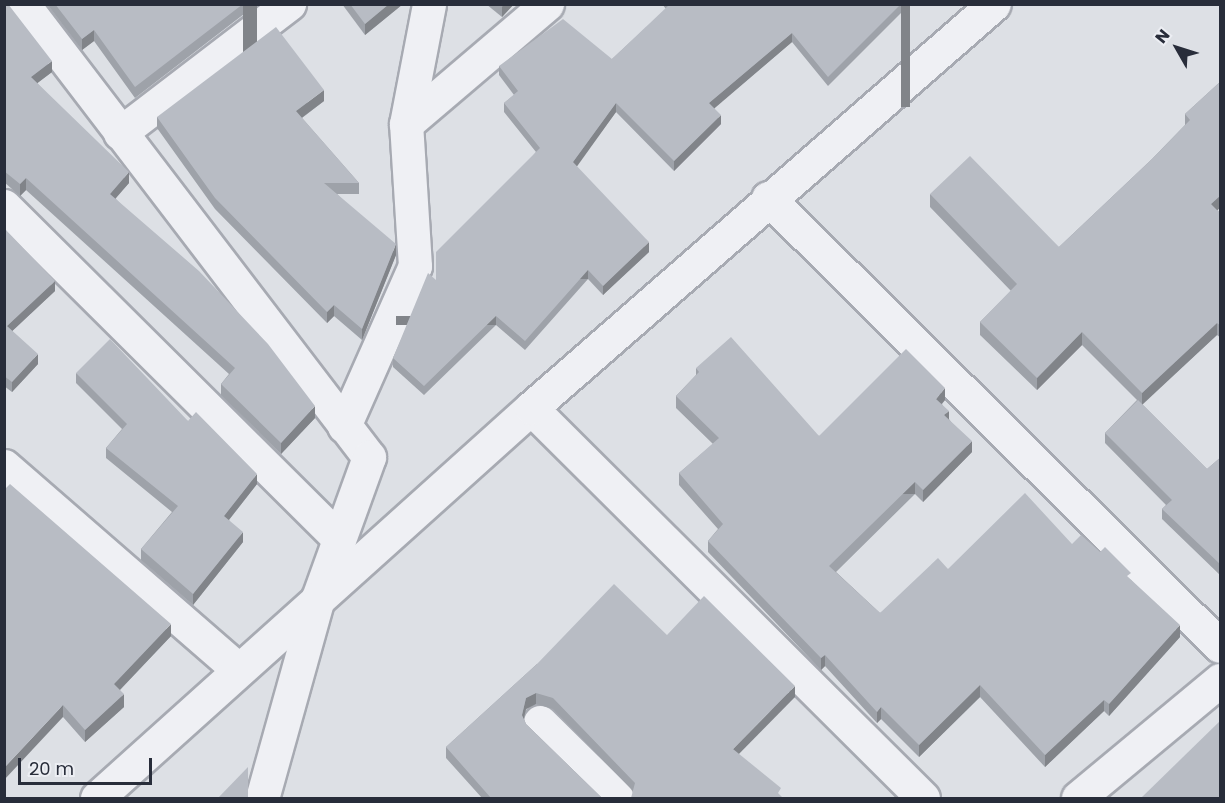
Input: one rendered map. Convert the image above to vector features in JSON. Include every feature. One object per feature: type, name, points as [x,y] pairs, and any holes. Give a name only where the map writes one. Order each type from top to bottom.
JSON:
[{"type":"street","points":[[4,12],[13,4]]},
{"type":"street","points":[[23,4],[369,457],[337,537],[261,798]]},
{"type":"street","points":[[120,133],[289,4]]},
{"type":"street","points":[[344,426],[415,266],[406,124],[429,4]]},
{"type":"street","points":[[406,124],[547,4]]},
{"type":"street","points":[[97,798],[979,8]]},
{"type":"street","points":[[768,198],[1221,646]]},
{"type":"street","points":[[4,206],[337,537]]},
{"type":"street","points":[[531,408],[922,798]]},
{"type":"street","points":[[4,466],[238,670]]},
{"type":"street","points":[[1078,798],[1221,680]]},
{"type":"street","points":[[540,722],[617,798]]},
{"type":"building","points":[[4,4],[8,4],[52,61],[31,77],[129,172],[110,194],[199,271],[268,344],[315,406],[281,443],[221,384],[235,368],[26,178],[20,184],[4,171]]},
{"type":"building","points":[[55,4],[243,4],[135,87],[94,30],[82,39]]},
{"type":"building","points":[[350,4],[389,4],[365,24]]},
{"type":"building","points":[[670,4],[901,4],[828,77],[792,33],[709,103],[721,115],[674,161],[616,103],[573,162],[649,242],[603,286],[588,270],[525,341],[496,316],[424,386],[393,358],[428,273],[436,280],[436,252],[540,148],[504,103],[518,91],[499,66],[563,19],[612,59]]},
{"type":"building","points":[[276,27],[324,90],[296,111],[359,183],[324,183],[396,244],[362,329],[334,305],[327,312],[215,198],[157,117]]},
{"type":"building","points":[[1221,81],[1221,195],[1211,204],[1221,214],[1221,326],[1217,323],[1142,393],[1082,332],[1037,378],[980,322],[1017,284],[930,194],[970,156],[1059,247],[1152,159],[1190,120],[1185,114]]},
{"type":"building","points":[[4,228],[55,281],[7,326],[38,354],[12,382],[4,376]]},
{"type":"building","points":[[731,337],[819,436],[906,349],[945,388],[936,399],[949,411],[944,415],[972,441],[923,490],[915,482],[829,566],[880,613],[938,558],[948,569],[1025,493],[1072,544],[1081,535],[1100,552],[1105,547],[1131,573],[1127,576],[1180,625],[1109,704],[1104,700],[1045,755],[980,685],[919,745],[881,707],[877,712],[825,655],[821,658],[708,541],[723,524],[679,473],[719,438],[676,396],[699,372],[696,368]]},
{"type":"building","points":[[110,339],[188,421],[196,412],[257,474],[224,516],[243,532],[193,594],[141,549],[178,506],[106,448],[127,424],[76,373]]},
{"type":"building","points":[[1138,400],[1207,469],[1221,457],[1221,565],[1162,509],[1172,500],[1105,433]]},
{"type":"building","points":[[10,484],[171,624],[114,684],[124,694],[85,730],[63,705],[4,768],[4,490]]},
{"type":"building","points":[[614,584],[667,635],[704,596],[795,686],[733,749],[781,788],[778,793],[783,798],[631,798],[635,783],[553,698],[536,693],[526,698],[522,715],[526,724],[602,798],[491,798],[446,747],[537,664]]},
{"type":"building","points":[[1221,720],[1221,798],[1141,798]]},
{"type":"building","points":[[248,767],[248,798],[218,798]]}]
